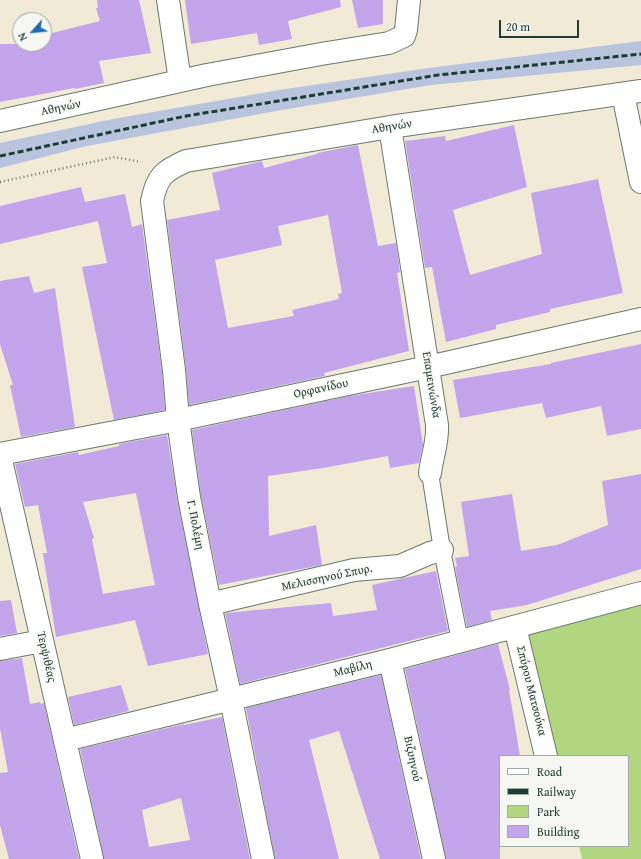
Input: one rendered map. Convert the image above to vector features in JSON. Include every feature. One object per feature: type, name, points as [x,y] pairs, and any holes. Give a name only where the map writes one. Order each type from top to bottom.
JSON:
[{"type":"street","points":[[168,0],[180,81]]},
{"type":"street","name":"Αθηνών","points":[[0,121],[180,81],[389,43],[404,36],[409,0]]},
{"type":"street","points":[[632,93],[641,182]]},
{"type":"street","name":"Αθηνών","points":[[155,187],[161,177],[171,167],[186,161],[390,127],[632,93]]},
{"type":"street","name":"Επαμεινώνδα","points":[[390,127],[437,425],[438,436],[430,473]]},
{"type":"street","name":"Γ. Πολέμη","points":[[155,187],[152,202],[174,370],[178,420],[189,497],[263,859]]},
{"type":"street","name":"Ορφανίδου","points":[[0,455],[178,420],[428,367],[641,319]]},
{"type":"street","name":"Τερψιθέας","points":[[0,455],[92,859]]},
{"type":"street","name":"Μελισσηνού Σπυρ.","points":[[210,604],[354,570],[400,566],[430,553],[442,550]]},
{"type":"street","name":"Μαβίλη","points":[[65,740],[390,660],[641,592]]},
{"type":"street","name":"Σπύρου Ματσούκα","points":[[515,627],[546,755]]},
{"type":"street","points":[[0,649],[42,641]]},
{"type":"street","name":"Βιζυηνού","points":[[390,660],[434,859]]},
{"type":"lane","name":"Επαμεινώνδα","points":[[430,473],[442,550],[460,641]]},
{"type":"path","points":[[0,182],[115,157],[171,167]]},
{"type":"shaded area","points":[[641,41],[641,65],[431,85],[276,111],[87,146],[0,168],[0,143],[113,119],[279,90],[429,68]]},
{"type":"green space","points":[[641,603],[641,859],[582,859],[579,847],[629,847],[629,755],[557,755],[528,632]]},
{"type":"building","points":[[97,0],[139,0],[151,53],[99,61],[104,83],[0,102],[0,44],[12,44],[12,52],[52,52],[52,33],[100,21],[96,8],[98,8]]},
{"type":"building","points":[[185,0],[340,0],[341,7],[288,21],[292,39],[259,45],[257,33],[191,44]]},
{"type":"building","points":[[352,0],[383,0],[383,24],[358,28]]},
{"type":"building","points":[[514,125],[527,187],[453,210],[470,275],[542,254],[531,193],[598,179],[623,293],[550,309],[550,312],[496,325],[496,329],[446,342],[432,267],[425,268],[405,141],[445,136],[446,141]]},
{"type":"building","points":[[358,145],[378,246],[396,243],[400,272],[397,273],[409,351],[324,373],[325,376],[189,405],[186,368],[167,220],[220,210],[212,173],[262,161],[264,168],[317,153]],"holes":[[[328,215],[342,293],[338,294],[339,299],[292,310],[294,316],[228,328],[215,260],[282,245],[278,226]]]},
{"type":"building","points":[[81,187],[85,202],[125,194],[132,227],[142,224],[162,371],[165,410],[114,420],[82,267],[107,263],[98,221],[0,244],[0,206]]},
{"type":"building","points":[[29,276],[34,293],[55,288],[75,427],[21,437],[10,385],[13,385],[0,344],[0,281]]},
{"type":"building","points":[[641,344],[641,429],[607,436],[601,406],[546,418],[542,403],[460,418],[453,380],[551,364]]},
{"type":"building","points":[[414,386],[423,445],[419,463],[390,468],[388,456],[268,476],[269,536],[316,525],[322,565],[219,585],[201,495],[192,430],[349,396]]},
{"type":"building","points":[[167,435],[177,499],[208,654],[148,666],[135,620],[56,637],[43,553],[47,553],[38,505],[25,507],[15,464],[78,452],[79,455],[119,446],[119,444]],"holes":[[[136,493],[155,585],[103,594],[92,539],[94,538],[83,502]]]},
{"type":"building","points":[[641,474],[641,569],[527,605],[490,611],[492,620],[467,627],[455,567],[457,566],[455,558],[469,556],[461,502],[512,494],[521,551],[557,545],[608,525],[602,481]]},
{"type":"building","points":[[436,571],[448,631],[240,684],[225,613],[331,603],[333,616],[377,610],[372,585]]},
{"type":"building","points":[[11,600],[17,633],[0,636],[0,601]]},
{"type":"building","points":[[498,644],[510,690],[520,755],[499,755],[500,859],[446,859],[405,669]]},
{"type":"building","points":[[22,658],[30,704],[40,702],[41,704],[44,703],[79,859],[9,859],[0,825],[0,773],[8,772],[0,728],[0,661]]},
{"type":"building","points":[[381,675],[421,859],[380,859],[339,731],[309,740],[339,859],[275,859],[246,708]]},
{"type":"building","points":[[121,685],[129,711],[74,725],[68,697]]},
{"type":"building","points":[[222,717],[250,859],[104,859],[80,749]],"holes":[[[181,798],[190,840],[149,847],[142,810]]]},
{"type":"railway","points":[[0,156],[186,116],[438,75],[641,54]]}]
